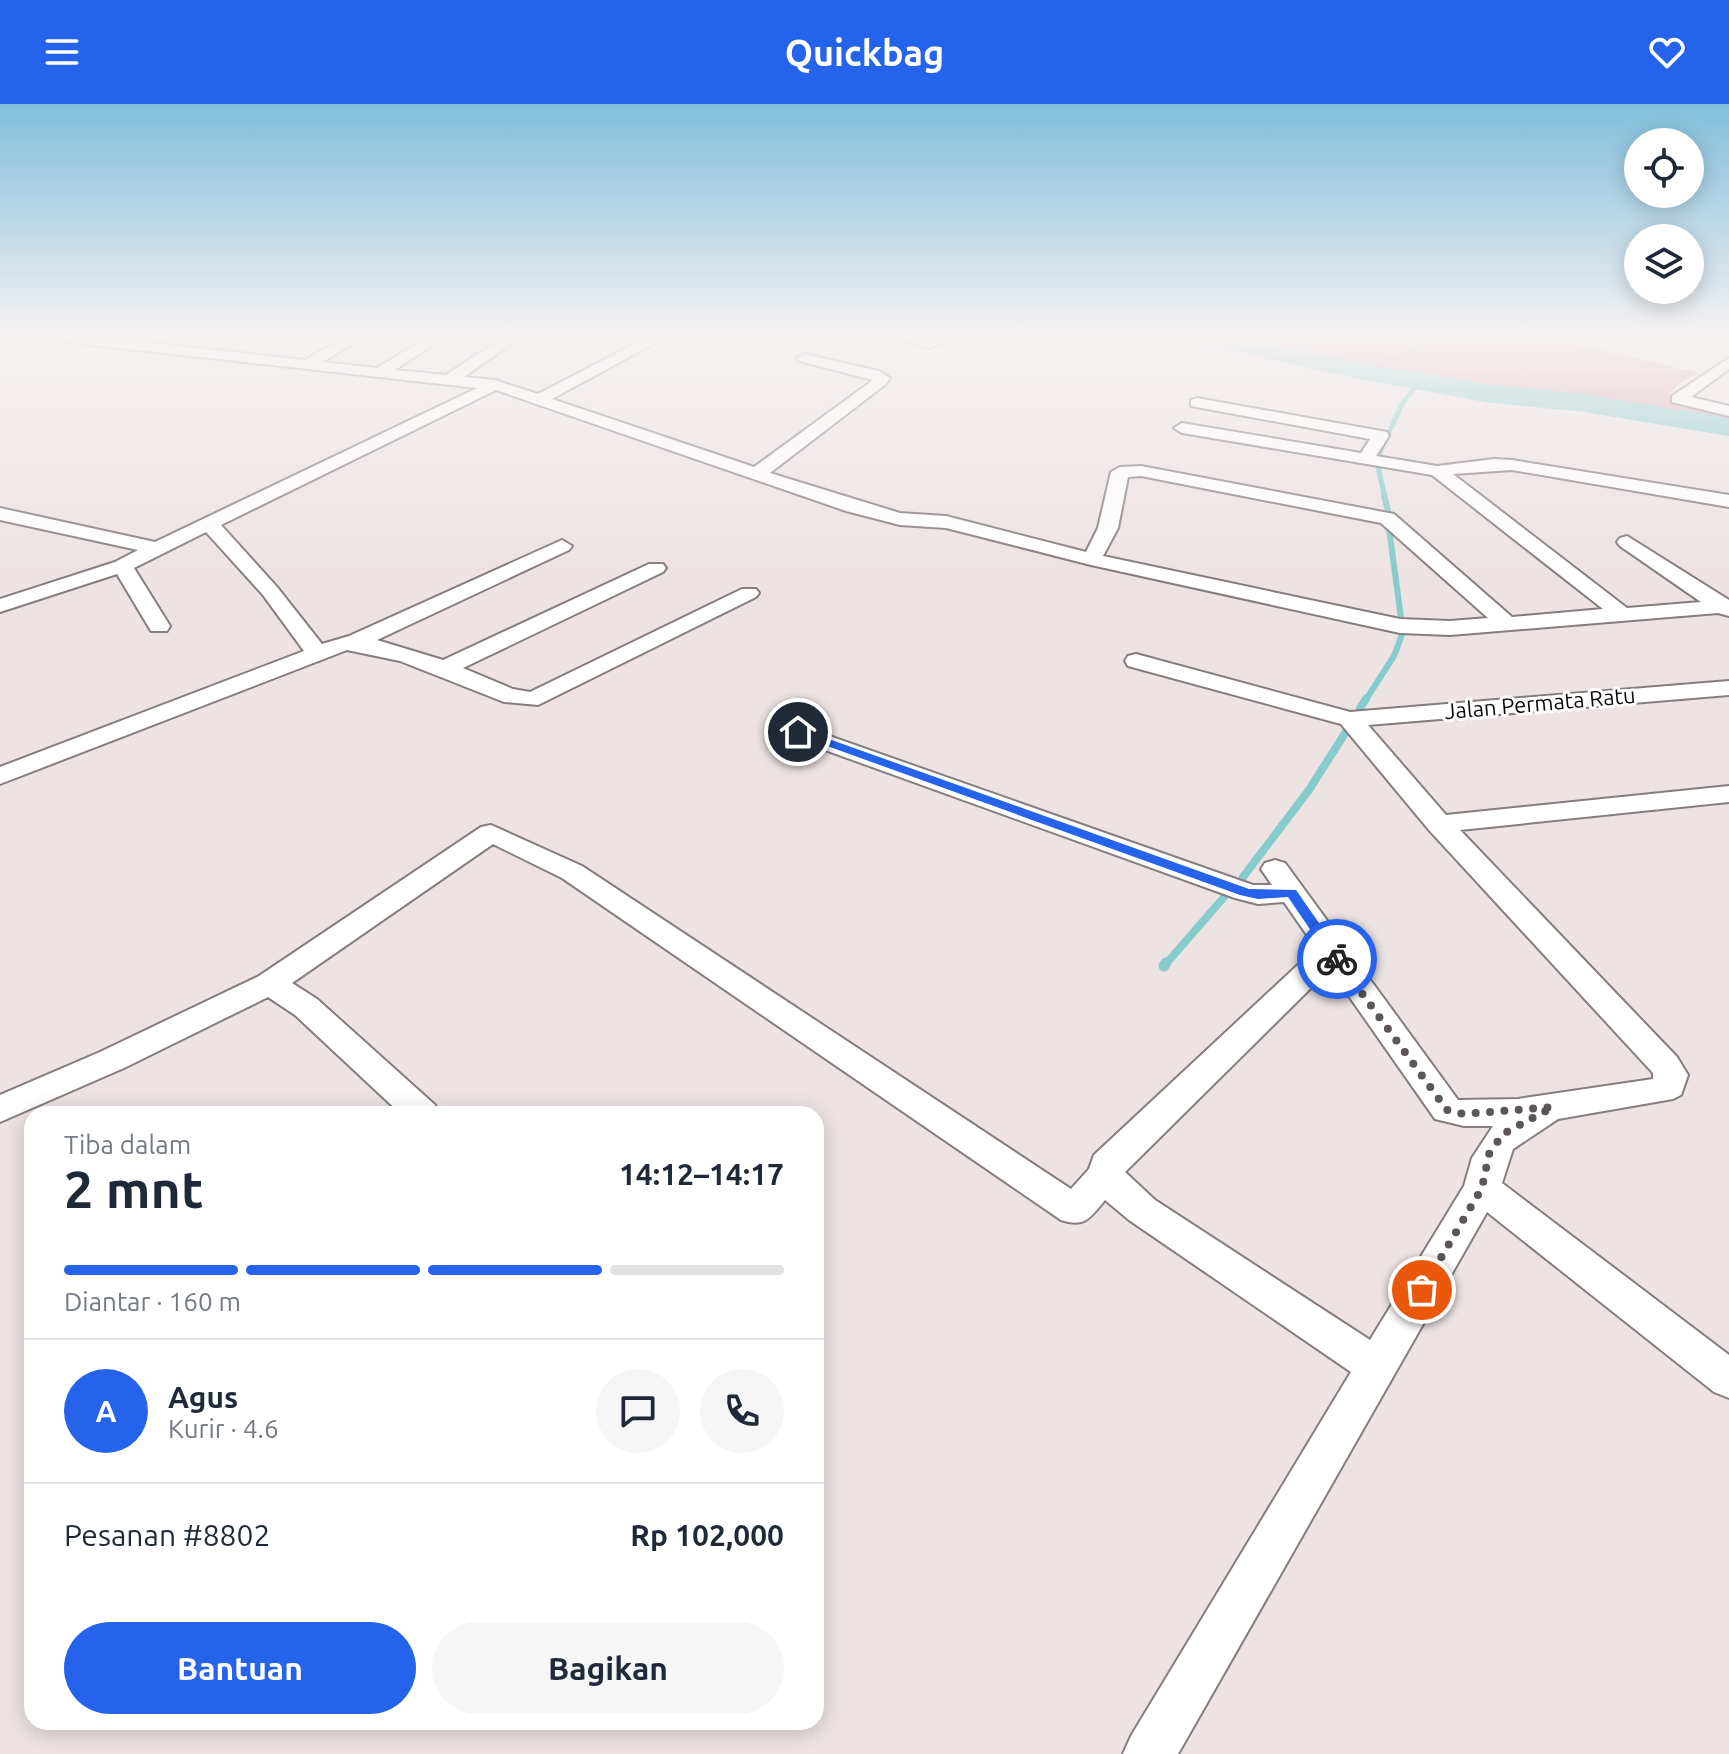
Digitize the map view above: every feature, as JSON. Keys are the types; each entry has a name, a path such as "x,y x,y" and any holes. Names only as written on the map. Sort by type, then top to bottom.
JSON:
{"street":[{"path":"0,606 122,566 434,415"},
{"path":"584,415 853,507 900,519 946,522 1091,559 1400,626 1450,628 1727,608"},
{"path":"758,473 836,415"},
{"path":"1264,415 1381,436 1383,438 1366,458"},
{"path":"1182,428 1437,471 1494,464 1512,465 1729,501"},
{"path":"1091,559 1112,523 1114,492 1120,472 1141,471 1387,518 1506,623"},
{"path":"1437,471 1623,615"},
{"path":"0,514 159,549"},
{"path":"210,525 270,591 317,653"},
{"path":"1627,542 1727,608"},
{"path":"0,776 317,653 355,642 562,546"},
{"path":"122,566 159,626"},
{"path":"444,668 656,568"},
{"path":"355,642 444,668 517,698 538,698 749,593"},
{"path":"798,732 1245,892 1258,895 1283,881 1447,1110 1463,1114 1553,1107 1661,1090 1669,1086 1671,1075 1439,824 1350,719 1136,661"},
{"name":"Jalan Permata Ratu","path":"1350,719 1729,688"},
{"path":"1439,824 1729,794"},
{"path":"0,1109 112,1060 270,983 491,833 572,872 1074,1210 1106,1174"},
{"path":"1331,951 1107,1165 1106,1174 1108,1181 1142,1210 1377,1367"},
{"path":"270,983 306,1007 414,1106"},
{"path":"1149,1754 1482,1188 1489,1154 1503,1134 1553,1107"},
{"path":"1482,1188 1729,1379"}],"shaded area":[{"path":"1692,415 1729,415 1729,421"}],"waterway":[{"path":"1378,457 1397,415"},
{"path":"1656,415 1729,427"},
{"path":"1377,463 1385,497"},
{"path":"1384,495 1388,511"},
{"path":"1389,528 1401,618"},
{"path":"1365,701 1394,656 1403,632"},
{"path":"1360,708 1366,699"},
{"path":"1243,877 1309,790 1347,730"},
{"path":"1165,965 1225,896"}],"way so far":[{"path":"1337,959 1447,1110 1463,1114 1553,1107 1503,1134 1489,1154 1482,1188 1422,1290"}],"route":[{"path":"798,732 1245,892 1258,895 1291,893 1337,959"}]}
